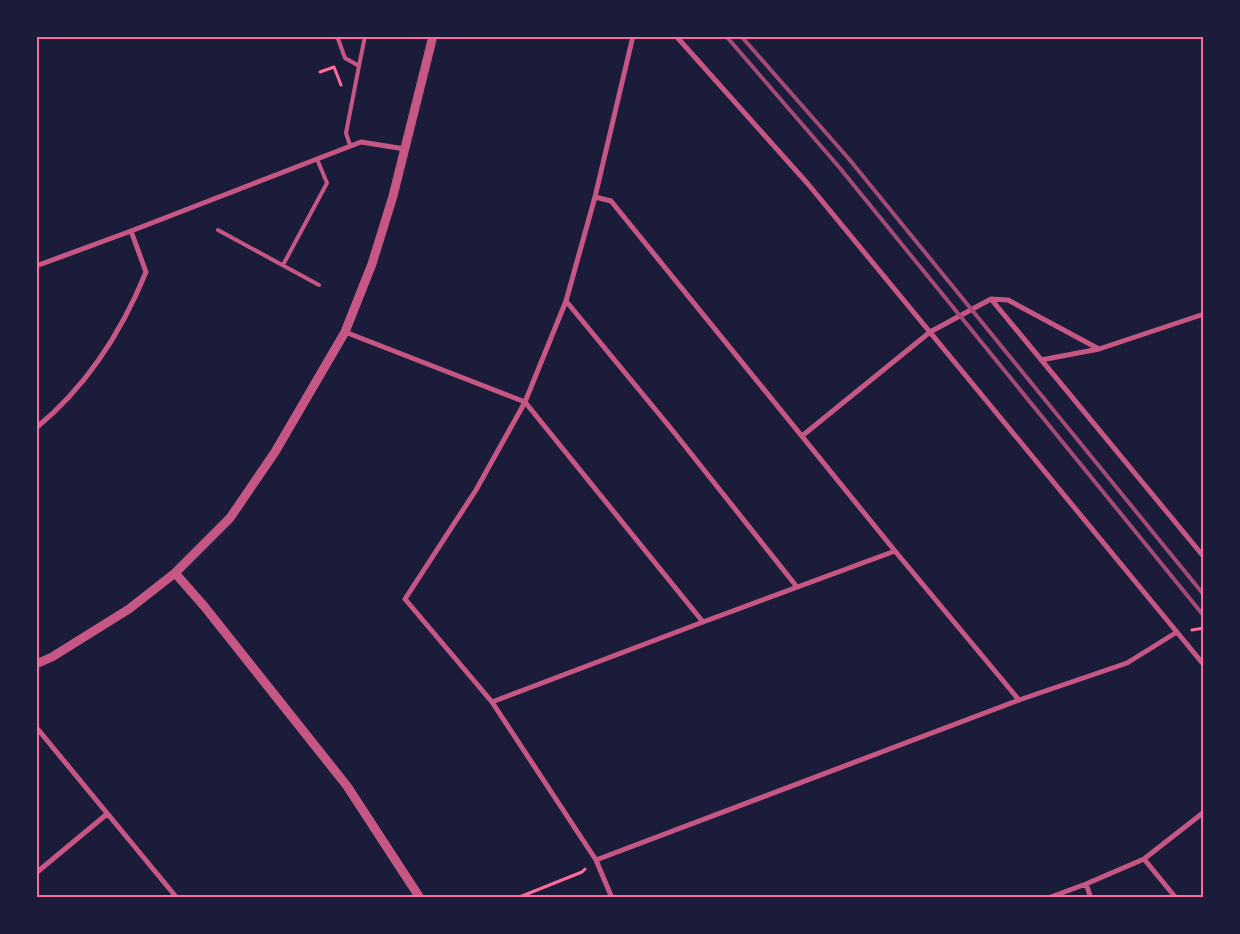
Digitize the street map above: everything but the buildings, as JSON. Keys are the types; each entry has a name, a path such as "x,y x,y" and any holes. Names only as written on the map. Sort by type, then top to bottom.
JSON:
{"street":[{"path":"36,664 52,657 129,609 175,572 230,518 276,452 345,332 375,255 393,196 434,36"},
{"path":"612,898 596,860 492,702 405,598 476,490 525,402 566,301 595,197 633,36"},
{"path":"676,36 808,184 1204,665"},
{"path":"36,266 361,142 405,149"},
{"path":"595,197 611,201 895,551 1019,700"},
{"path":"36,428 78,386 112,341 135,299 146,272 131,231"},
{"path":"802,436 930,332 992,299 1008,300 1099,349"},
{"path":"992,299 1204,557"},
{"path":"566,301 673,430 797,587"},
{"path":"1041,360 1099,349 1204,314"},
{"path":"345,332 525,402 703,622"},
{"path":"492,702 895,551"},
{"path":"175,572 347,786 420,898"},
{"path":"596,860 1019,700 1127,663 1177,632"},
{"path":"36,727 177,898"},
{"path":"1048,898 1144,859 1204,812"},
{"path":"36,873 107,814"},
{"path":"1144,859 1176,898"},
{"path":"1086,884 1091,898"}],"lane":[{"path":"337,36 345,58 359,66"},
{"path":"350,146 346,133 365,36"},
{"path":"283,265 327,183 317,158"},
{"path":"218,230 319,285"}],"path":[{"path":"331,59 341,86"},
{"path":"320,72 334,67"},
{"path":"517,898 582,872 596,860"}],"railway":[{"path":"726,36 839,167 1204,616"},
{"path":"741,36 849,159 1204,595"}]}
